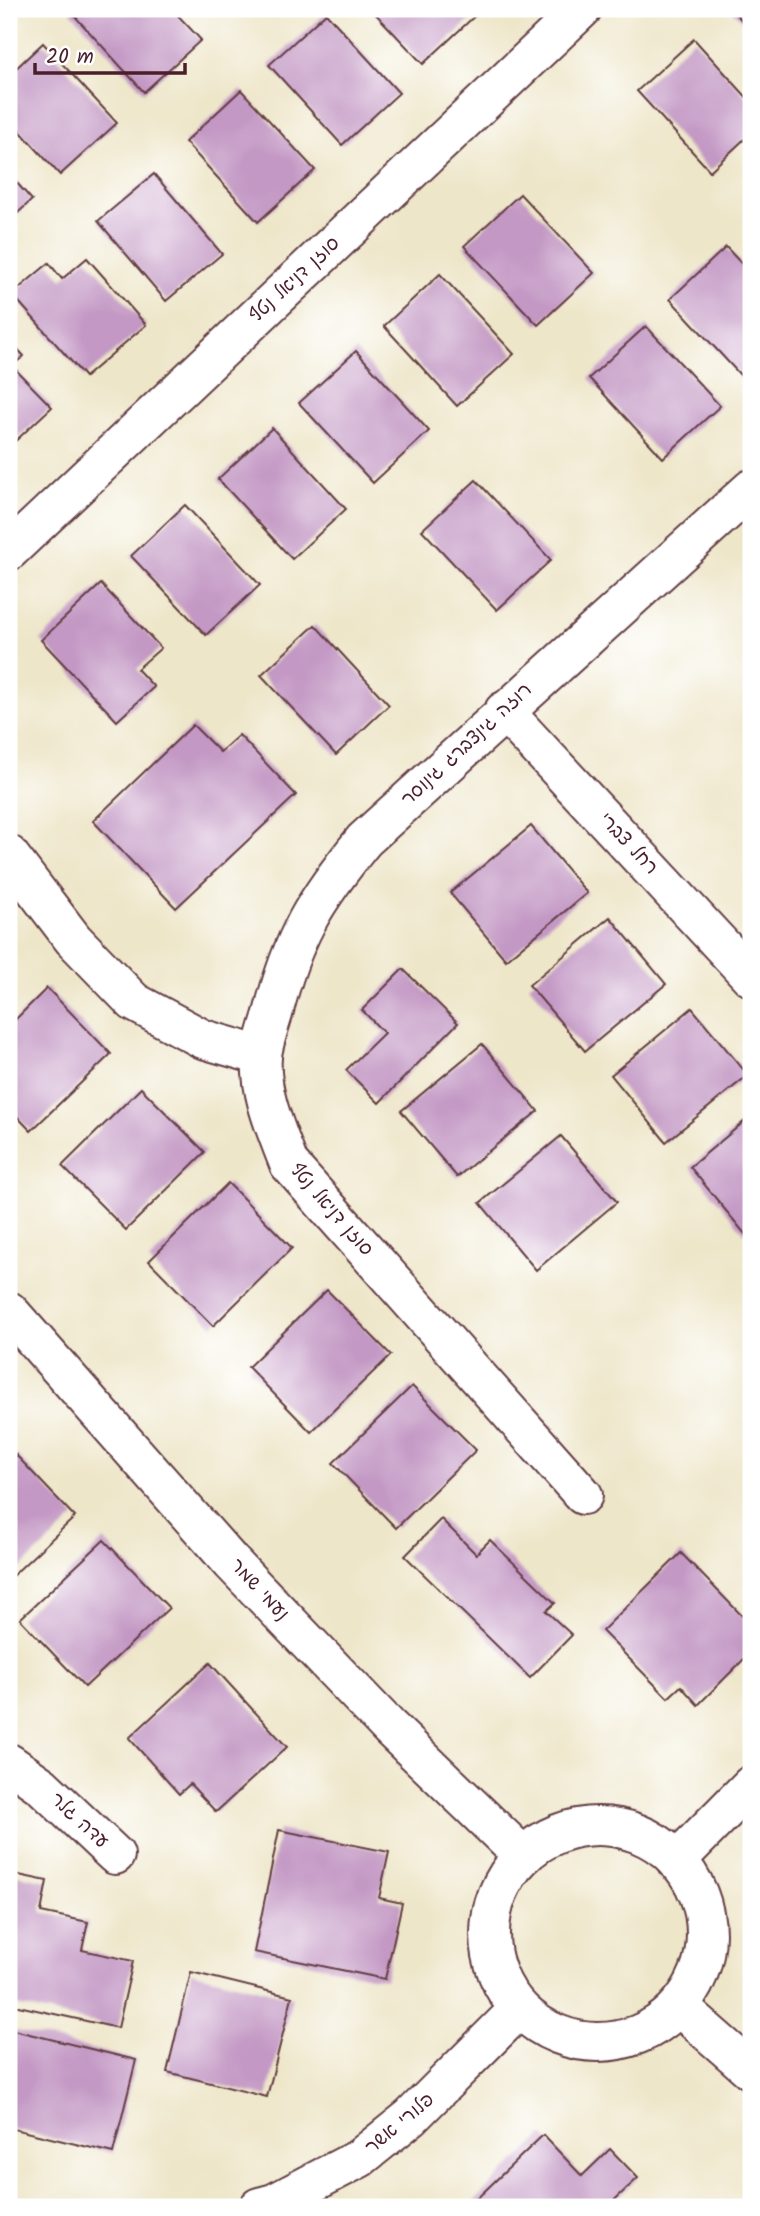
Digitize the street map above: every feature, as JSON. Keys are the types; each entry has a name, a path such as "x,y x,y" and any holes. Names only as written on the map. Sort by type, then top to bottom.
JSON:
{"street":[{"name":"סוזן דניאל נטף","path":"9,551 582,9"},
{"name":"רוזה גינצברג גינוסר","path":"262,1056 281,981 298,933 328,884 364,840 751,489"},
{"name":"רחל צברי","path":"504,711 751,977"},
{"path":"9,855 73,939 134,1002 203,1039 262,1056"},
{"name":"סוזן דניאל נטף","path":"262,1056 268,1111 289,1164 583,1495"},
{"name":"נעמי שמר","path":"9,1311 231,1562 390,1727 523,1856"},
{"name":"עדה גלר","path":"9,1763 42,1786 115,1855"},
{"path":"676,1861 751,1785"},
{"path":"589,1827 613,1828 637,1834 658,1845 676,1861 698,1894 707,1933 703,1960 694,1985 678,2007 656,2026 628,2038 599,2042 570,2039 543,2027 519,2009 502,1986 489,1932 494,1904 501,1887 523,1856 543,1841 589,1827"},
{"path":"678,2007 751,2070"},
{"name":"פלורי אשר","path":"269,2206 360,2158 401,2126 519,2009"}],"building":[{"path":"75,9 172,9 201,40 144,92 71,12"},
{"path":"371,9 476,9 479,12 423,64"},
{"path":"731,9 751,9 751,30"},
{"path":"326,13 399,93 342,145 269,65"},
{"path":"694,39 751,102 751,133 710,171 637,91"},
{"path":"43,43 117,123 60,175 9,119 9,75"},
{"path":"241,90 315,170 258,222 185,142"},
{"path":"9,174 32,200 9,221"},
{"path":"154,174 222,254 166,301 98,221"},
{"path":"520,194 594,273 538,325 464,246"},
{"path":"726,247 751,274 751,371 743,378 670,299"},
{"path":"87,258 146,325 85,377 12,294 49,263 62,279"},
{"path":"440,274 514,354 457,406 384,326"},
{"path":"646,326 720,406 663,458 589,378"},
{"path":"9,340 24,356 12,366 52,407 9,447"},
{"path":"356,351 429,431 373,483 299,403"},
{"path":"272,428 346,509 292,559 218,479"},
{"path":"476,480 551,560 497,610 422,530"},
{"path":"185,505 260,585 206,635 131,556"},
{"path":"101,584 161,648 137,669 154,687 117,721 41,640"},
{"path":"315,625 389,705 336,755 261,675"},
{"path":"193,725 220,752 239,735 296,795 176,908 93,821"},
{"path":"531,826 587,893 506,960 450,893"},
{"path":"610,917 666,984 585,1051 529,985"},
{"path":"403,969 458,1023 379,1103 346,1070 384,1033 362,1010"},
{"path":"47,988 111,1054 31,1131 9,1108 9,1026"},
{"path":"692,1008 748,1075 666,1142 611,1075"},
{"path":"482,1044 538,1111 457,1177 401,1111"},
{"path":"141,1088 205,1152 126,1230 62,1166"},
{"path":"751,1116 751,1229 745,1234 690,1167"},
{"path":"561,1136 617,1202 536,1270 480,1203"},
{"path":"228,1183 292,1248 213,1326 149,1261"},
{"path":"327,1290 391,1355 311,1432 248,1367"},
{"path":"412,1386 476,1450 396,1528 333,1463"},
{"path":"16,1455 75,1517 9,1579 9,1462"},
{"path":"441,1519 476,1554 490,1540 555,1603 546,1611 572,1635 530,1678 405,1556"},
{"path":"104,1540 169,1608 85,1687 20,1619"},
{"path":"681,1553 751,1625 751,1652 698,1705 681,1686 668,1698 602,1631"},
{"path":"210,1663 287,1747 216,1812 190,1784 179,1794 129,1738"},
{"path":"279,1830 389,1852 379,1898 402,1903 385,1979 254,1952"},
{"path":"14,1874 47,1881 41,1912 88,1922 82,1950 133,1961 118,2028 9,2004 9,1899"},
{"path":"191,1972 292,1997 267,2097 167,2072"},
{"path":"9,2029 136,2060 113,2153 9,2128"},
{"path":"543,2135 582,2176 610,2149 638,2178 607,2207 468,2207"}]}
